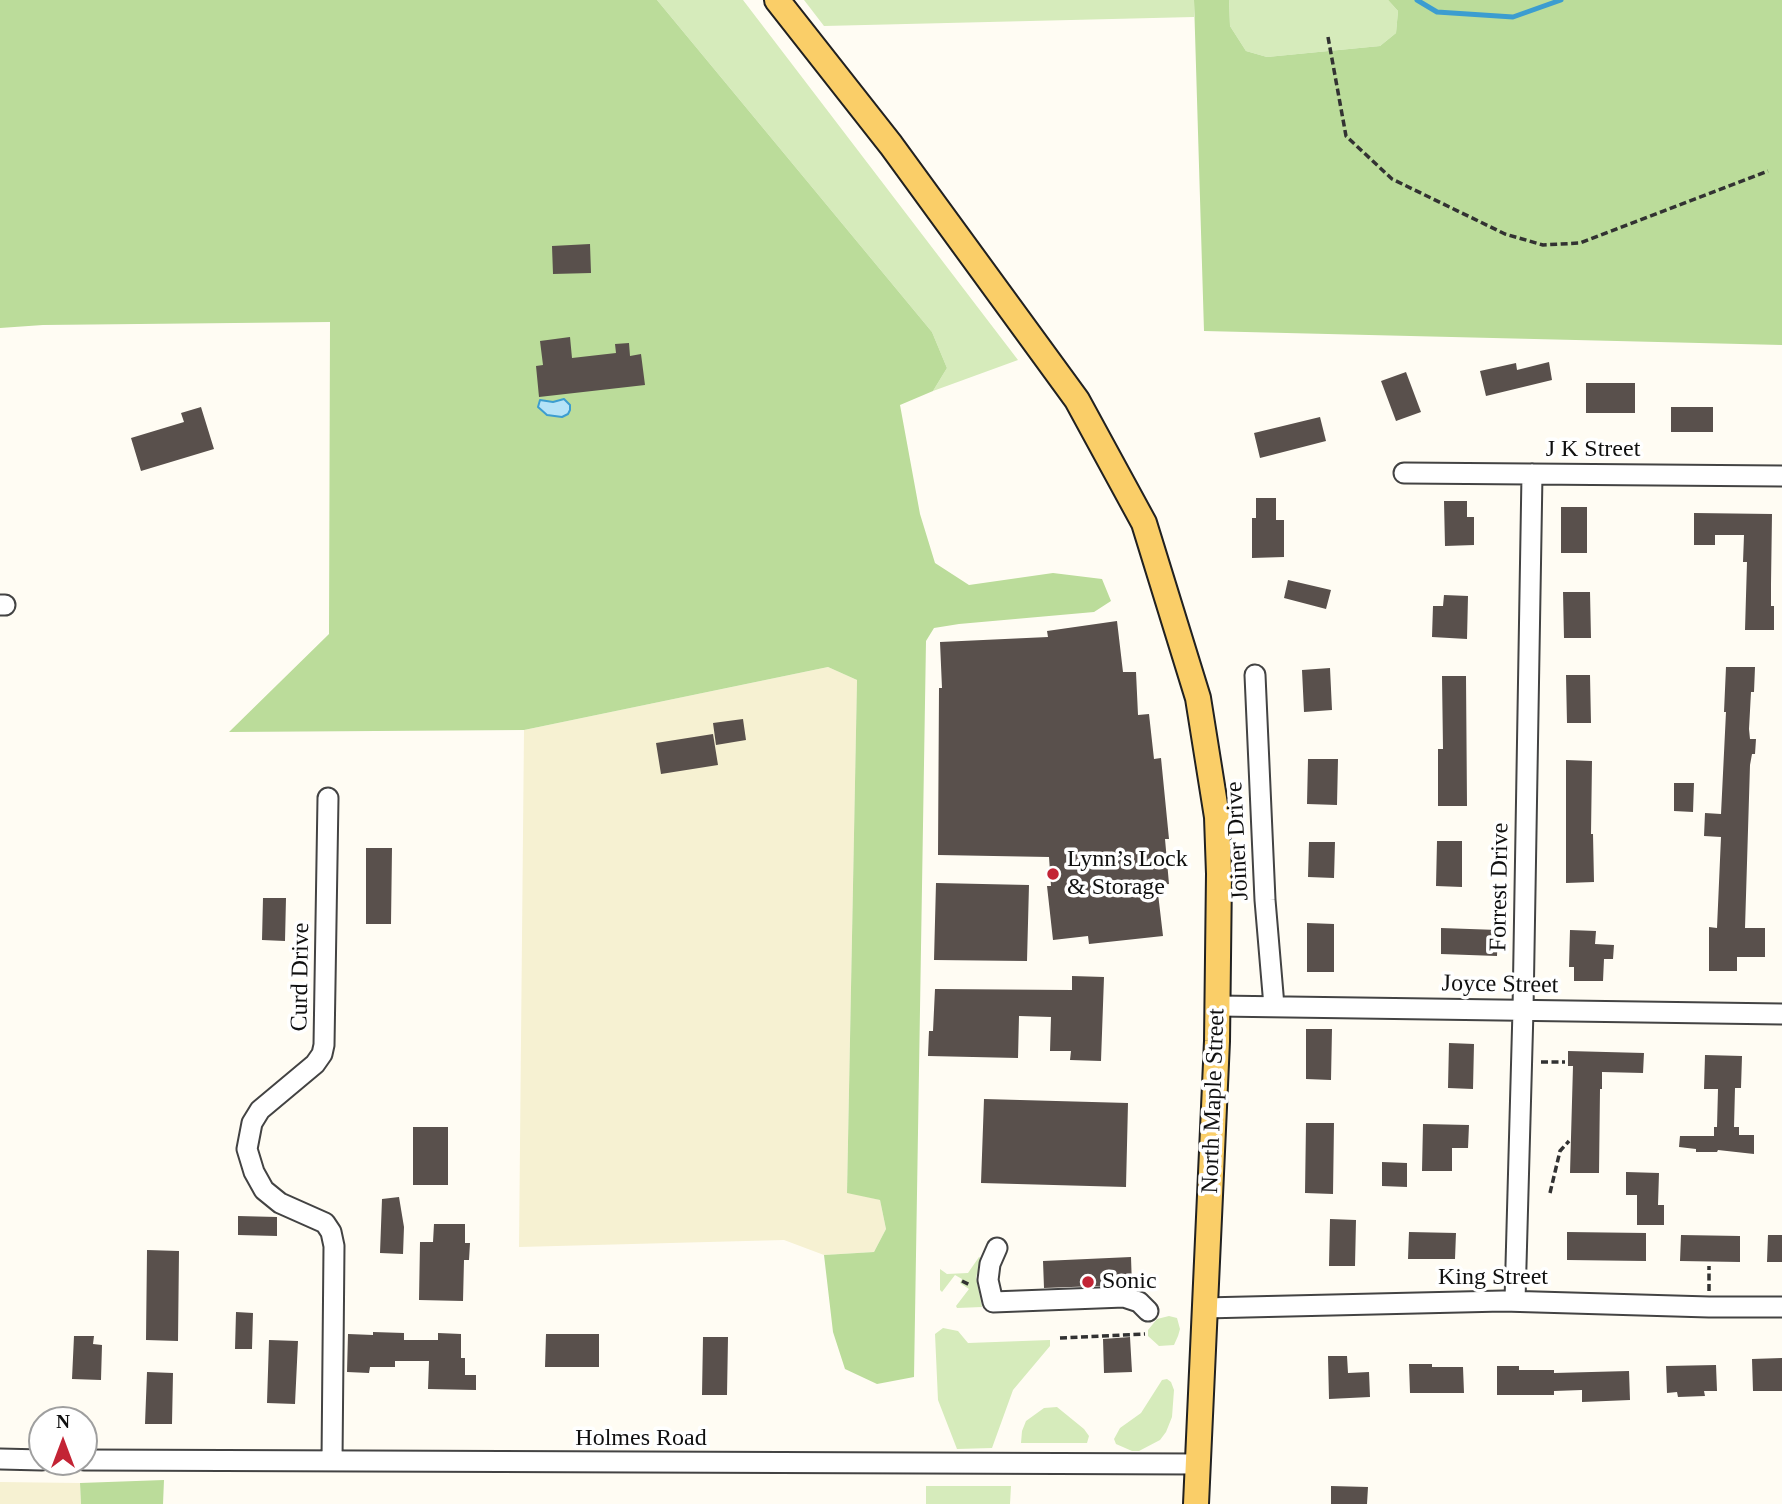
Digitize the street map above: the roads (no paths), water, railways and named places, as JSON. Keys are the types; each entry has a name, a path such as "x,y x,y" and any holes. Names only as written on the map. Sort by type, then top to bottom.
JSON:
{"main road":[{"name":"North Maple Street","path":"777,0 891,145 1077,400 1144,523 1198,698 1217,817 1218,1006 1196,1504"}],"street":[{"name":"J K Street","path":"1404,473 1782,476"},
{"name":"Forrest Drive","path":"1515,1301 1532,474"},
{"name":"Joiner Drive","path":"1255,675 1265,900 1274,1006"},
{"name":"Curd Drive","path":"328,798 322,1054 315,1064 260,1111 251,1123 247,1149 254,1172 264,1190 280,1203 325,1223 331,1232 334,1246 332,1461"},
{"name":"Joyce Street","path":"1218,1006 1782,1014"},
{"path":"997,1248 989,1272 993,1302 1124,1297 1139,1302 1148,1311"},
{"name":"King Street","path":"1204,1308 1515,1301 1782,1307"},
{"path":"0,1459 28,1460"},
{"name":"Holmes Road","path":"98,1460 1197,1464"}],"water":[{"path":"564,399 570,405 570,410 562,417 547,415 538,407 540,400 553,402"}],"waterway":[{"path":"1417,0 1437,12 1513,17 1561,0"}],"place":[{"name":"Lynn’s Lock & Storage","path":"1053,874"},
{"name":"Sonic","path":"1088,1282"}]}
